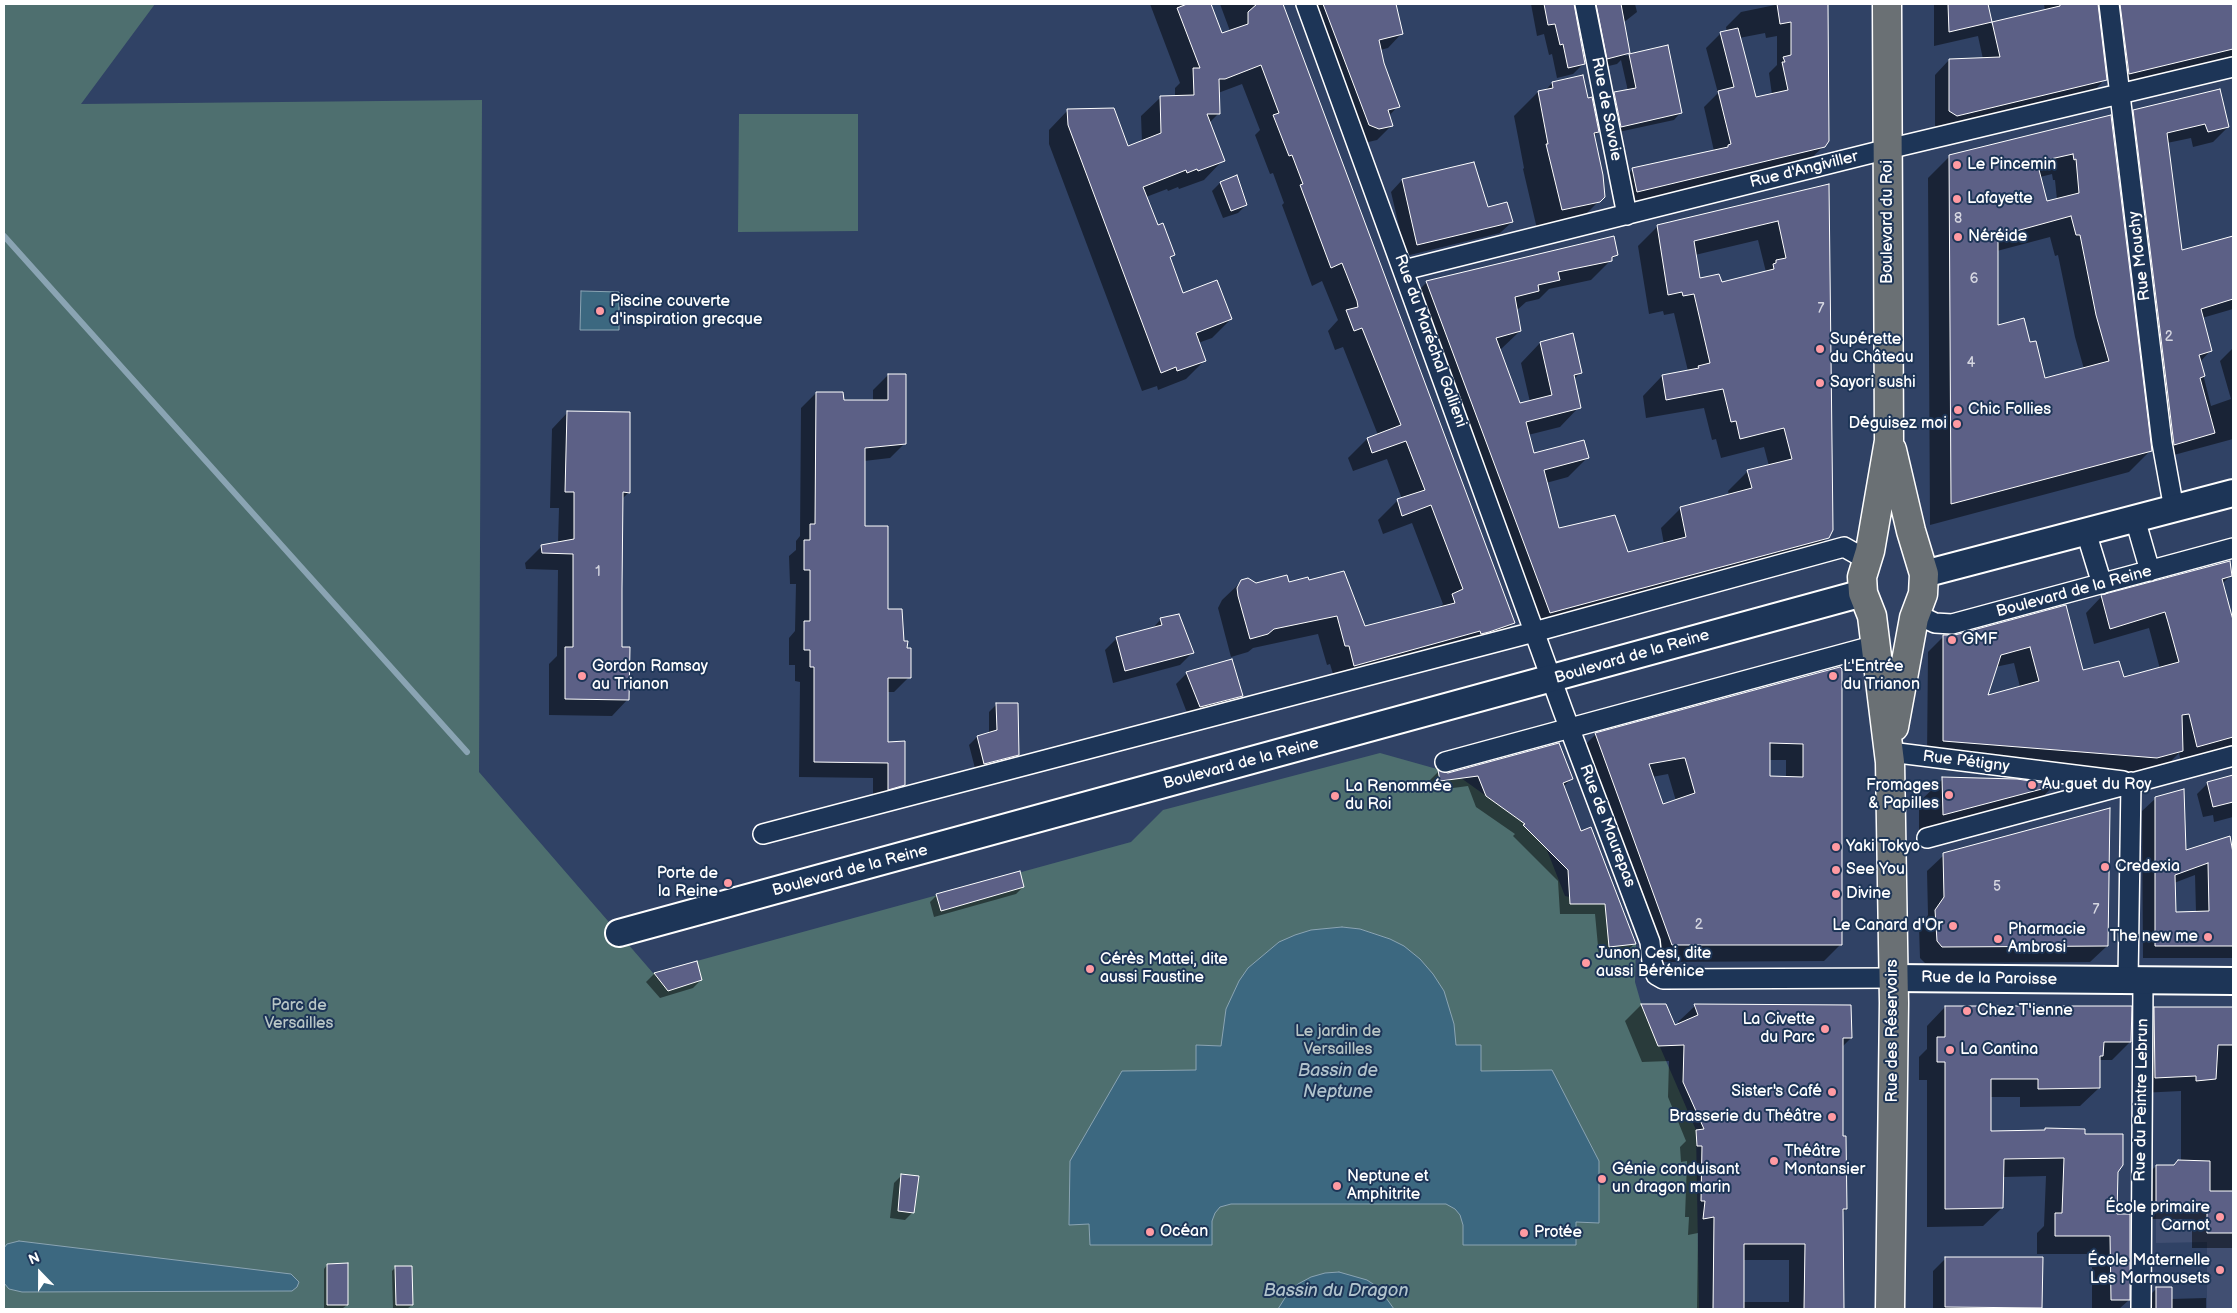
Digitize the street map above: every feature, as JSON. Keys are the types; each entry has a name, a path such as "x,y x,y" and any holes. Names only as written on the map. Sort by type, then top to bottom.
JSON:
{"main road":[{"name":"Boulevard du Roi","path":"1868,555 1889,441 1887,4"},
{"name":"Boulevard du Roi","path":"1889,441 1921,563 1923,594 1915,616"},
{"path":"1867,604 1862,576 1868,555 1895,547 1921,563"},
{"name":"Boulevard de la Reine","path":"1867,604 1889,620 1915,616"},
{"name":"Rue des Réservoirs","path":"1867,604 1876,645 1890,752 1894,978 1890,1309"},
{"name":"Rue des Réservoirs","path":"1890,752 1915,616"}],"street":[{"name":"Rue du Maréchal Gallieni","path":"1306,4 1551,680"},
{"name":"Rue de Savoie","path":"1584,4 1627,215"},
{"name":"Rue Mouchy","path":"2109,4 2165,461 2174,509"},
{"name":"Rue d'Angiviller","path":"1404,270 1841,160 2233,67"},
{"path":"1921,563 2086,532 2233,493"},
{"path":"2135,519 2150,571"},
{"path":"2086,532 2102,584"},
{"path":"763,834 1534,632 1844,547 1868,555"},
{"name":"Boulevard de la Reine","path":"1915,616 1935,623 1952,624 2233,548"},
{"name":"Boulevard de la Reine","path":"619,933 1551,680 1867,604"},
{"path":"1445,762 1876,645"},
{"name":"Rue de Maurepas","path":"1551,680 1650,942 1652,962 1656,975"},
{"name":"Rue Pétigny","path":"1890,752 2131,782"},
{"path":"1927,838 2233,756"},
{"name":"Rue du Peintre Lebrun","path":"2131,782 2141,1309"},
{"name":"Rue de la Paroisse","path":"1656,975 1662,979 1894,978 2233,981"}],"shaded area":[{"name":"École Maternelle Les Marmousets","path":"2233,1202 2233,1309 2207,1309 2207,1242 2156,1243 2156,1204"}],"green space":[{"name":"Parc de Versailles","path":"4,4 155,4 81,104 482,100 479,772 653,973 1131,842 1163,810 1380,753 1437,769 1461,778 1531,828 1543,840 1565,896 1605,904 1636,944 1635,982 1641,1003 1696,1130 1699,1309 4,1309"},
{"path":"739,114 858,114 858,231 738,232"}],"water":[{"name":"Piscine couverte d'inspiration grecque","path":"581,291 619,292 619,330 580,330"},
{"name":"Bassin de Neptune","path":"1342,927 1360,929 1390,939 1404,946 1420,959 1444,991 1454,1024 1456,1045 1481,1045 1481,1071 1552,1070 1599,1161 1599,1223 1576,1222 1576,1245 1463,1245 1463,1225 1460,1215 1455,1209 1446,1204 1231,1204 1220,1207 1215,1213 1212,1221 1212,1245 1090,1245 1089,1224 1069,1225 1070,1161 1122,1071 1196,1070 1196,1045 1221,1046 1226,1009 1239,981 1248,968 1279,942 1295,935 1311,930"},
{"path":"19,1241 291,1274 299,1282 292,1291 22,1292 9,1289 4,1283 4,1248 7,1244"},
{"name":"Bassin du Dragon","path":"1339,1272 1367,1280 1379,1288 1394,1309 1278,1309 1288,1293 1298,1284 1311,1277"}],"building":[{"path":"1187,4 1211,4 1222,33 1248,24 1248,12 1257,4 1283,4 1515,623 1489,632 1481,634 1480,631 1354,666 1349,646 1345,646 1337,616 1274,629 1268,634 1250,639 1237,588 1241,580 1248,578 1256,583 1287,575 1289,582 1308,577 1309,580 1344,571 1365,626 1455,603 1452,594 1463,589 1431,505 1402,516 1397,499 1425,490 1406,441 1372,453 1367,438 1401,425 1362,328 1354,331 1346,310 1358,307 1357,301 1342,263 1331,268 1300,185 1303,184 1292,155 1289,156 1273,115 1279,113 1261,65 1225,79 1219,79 1220,114 1207,114 1225,161 1198,171 1197,169 1187,173 1186,170 1143,187 1158,225 1163,223 1175,255 1170,257 1183,293 1217,280 1232,319 1196,333 1206,361 1177,371 1176,367 1161,373 1068,125 1067,109 1114,108 1128,146 1161,133 1160,96 1194,95 1193,68 1200,68 1177,8"},
{"path":"1323,4 1396,4 1403,34 1379,40 1384,63 1400,107 1388,110 1393,126 1379,129 1369,125"},
{"path":"1544,4 1574,4 1585,64 1568,68 1563,44 1560,45 1555,24 1548,25"},
{"path":"1596,4 1621,4 1630,53 1607,59"},
{"path":"1777,4 1828,4 1829,141 1825,147 1637,192 1632,168 1728,147 1731,144 1718,91 1734,87 1720,32 1738,28 1756,97 1788,90 1782,62 1785,62 1783,57 1791,55 1791,22 1780,24"},
{"path":"1948,4 1988,4 1992,22 1949,32"},
{"path":"2060,4 2098,4 2107,80 1957,116 1949,111 1949,59 2000,57 1992,22 2060,6"},
{"path":"2120,4 2233,4 2233,49 2129,74"},
{"path":"1668,45 1682,113 1621,127 1614,92 1636,88 1629,54"},
{"path":"1583,75 1588,98 1592,97 1599,132 1594,133 1603,175 1605,197 1600,202 1562,210 1546,144 1548,144 1538,91 1553,88 1552,82"},
{"path":"2220,89 2229,127 2208,132 2205,124 2167,133 2182,250 2233,236 2233,299 2201,309 2212,351 2199,355 2205,376 2200,378 2215,433 2174,445 2133,110"},
{"path":"2111,115 2152,451 1951,504 1949,155","holes":["2073,154 2074,160 2076,159 2079,193 2047,201 2037,162","2071,216 2076,235 2080,235 2096,315 2109,361 2045,378 2036,341 2030,342 2024,318 1998,325 1998,236"]},
{"path":"1474,162 1488,207 1507,202 1513,222 1417,245 1402,179"},
{"path":"1237,175 1247,205 1231,211 1220,182"},
{"path":"1829,184 1833,530 1829,538 1550,613 1426,281 1614,236 1618,255 1612,257 1612,261 1558,272 1560,280 1538,285 1539,291 1515,297 1521,331 1496,338 1520,403 1552,395 1540,342 1573,333 1582,373 1574,375 1581,408 1526,422 1534,453 1584,440 1589,458 1544,470 1559,528 1615,515 1628,552 1686,537 1680,507 1752,488 1747,470 1792,459 1784,428 1740,439 1736,421 1731,422 1723,389 1666,400 1662,375 1699,368 1698,366 1710,363 1694,294 1683,296 1682,292 1668,295 1657,225","holes":["1778,221 1786,258 1776,260 1776,263 1773,264 1774,269 1722,282 1719,274 1700,278 1694,241"]},
{"path":"888,374 906,374 906,444 865,448 865,526 888,526 888,609 902,609 904,641 908,641 907,648 911,648 911,678 888,678 888,742 905,741 905,785 888,790 888,763 814,762 814,667 810,667 810,650 804,650 804,621 810,621 810,570 804,570 804,540 810,540 810,524 815,524 816,392 843,392 844,400 888,400"},
{"path":"567,411 630,412 630,493 623,492 622,589 622,647 630,647 629,700 565,699 565,647 573,647 573,554 542,553 541,545 574,539 574,492 565,492"},
{"path":"2230,561 2232,576 2222,579 2233,620 2233,737 2197,747 2189,714 2182,715 2183,751 2157,758 1943,741 1943,635 1955,635 2066,605 2083,670 2119,661 2124,677 2179,662 2165,612 2110,629 2101,595","holes":["2030,647 2039,681 1988,695 2001,655"]},
{"path":"1179,614 1194,653 1125,671 1116,637 1162,625 1160,618"},
{"path":"1232,659 1243,696 1200,707 1186,672"},
{"path":"1840,667 1842,669 1842,945 1672,945 1595,733","holes":["1770,743 1803,744 1803,777 1770,776","1685,758 1695,793 1663,804 1649,764"]},
{"path":"996,703 1018,703 1019,755 984,764 977,736 997,730"},
{"path":"1559,743 1573,779 1563,783 1581,831 1591,827 1636,944 1609,947 1605,904 1570,904 1568,870 1523,825 1525,824 1486,796 1478,776 1440,781 1438,770 1448,773"},
{"path":"2233,775 2233,802 2213,807 2207,782"},
{"path":"1942,777 2017,779 2057,785 1943,815"},
{"path":"2184,789 2186,850 2230,836 2233,853 2233,946 2155,946 2155,797","holes":["2208,863 2209,911 2176,912 2175,875"]},
{"path":"2110,808 2108,946 1942,947 1937,941 1935,910 1944,897 1943,853"},
{"path":"1020,871 1024,887 941,911 936,894"},
{"path":"697,961 702,980 668,991 654,973"},
{"path":"1641,1004 1666,1004 1675,1025 1698,1015 1694,1004 1851,1005 1852,1038 1843,1038 1843,1136 1846,1136 1847,1209 1843,1209 1844,1309 1804,1309 1805,1244 1744,1244 1744,1309 1713,1309 1714,1217 1703,1219 1705,1201 1701,1201 1702,1146 1697,1146 1696,1130 1704,1129 1683,1082 1684,1045 1658,1046"},
{"path":"1945,1006 2132,1006 2131,1042 2104,1042 2103,1056 2100,1056 2100,1088 2038,1089 2038,1079 1991,1079 1991,1131 2045,1130 2045,1128 2085,1129 2085,1134 2123,1134 2123,1165 2118,1172 2117,1214 2130,1214 2130,1300 2111,1300 2110,1236 2055,1236 2055,1213 2062,1213 2064,1158 2004,1159 2003,1208 1945,1209 1945,1062 1937,1062 1937,1037 1945,1037"},
{"path":"2154,1007 2233,1007 2233,1045 2218,1045 2216,1079 2196,1081 2196,1076 2155,1078"},
{"path":"2178,1160 2210,1161 2210,1191 2233,1191 2233,1233 2207,1233 2207,1203 2156,1204 2156,1165 2174,1165"},
{"path":"901,1174 919,1176 914,1213 898,1211"},
{"path":"1945,1257 2043,1257 2042,1308 1945,1307"},
{"path":"348,1263 348,1305 327,1305 327,1264"},
{"path":"395,1266 412,1266 413,1305 396,1305"},
{"path":"2156,1287 2172,1287 2172,1309 2156,1309"}],"waterway":[{"path":"4,236 467,752"}],"place":[{"name":"Le Pincemin","path":"1957,165"},
{"name":"Lafayette","path":"1957,199"},
{"name":"Néréide","path":"1958,237"},
{"name":"Piscine couverte d'inspiration grecque","path":"600,311"},
{"name":"Supérette du Château","path":"1820,349"},
{"name":"Sayori sushi","path":"1820,383"},
{"name":"Chic Follies","path":"1958,410"},
{"name":"Déguisez moi","path":"1957,424"},
{"name":"GMF","path":"1952,640"},
{"name":"Gordon Ramsay au Trianon","path":"582,676"},
{"name":"L'Entrée du Trianon","path":"1833,676"},
{"name":"Au guet du Roy","path":"2032,785"},
{"name":"Fromages & Papilles","path":"1949,795"},
{"name":"La Renommée du Roi","path":"1335,796"},
{"name":"Yaki Tokyo","path":"1836,847"},
{"name":"Credexia","path":"2105,867"},
{"name":"See You","path":"1836,870"},
{"name":"Porte de la Reine","path":"728,883"},
{"name":"Divine","path":"1836,894"},
{"name":"Le Canard d'Or","path":"1953,926"},
{"name":"The new me","path":"2208,937"},
{"name":"Pharmacie Ambrosi","path":"1998,939"},
{"name":"Junon Cesi, dite aussi Bérénice","path":"1586,963"},
{"name":"Cérès Mattei, dite aussi Faustine","path":"1090,969"},
{"name":"Chez T'ienne","path":"1967,1011"},
{"name":"La Civette du Parc","path":"1825,1029"},
{"name":"La Cantina","path":"1950,1050"},
{"name":"Sister's Café","path":"1832,1092"},
{"name":"Brasserie du Théâtre","path":"1832,1117"},
{"name":"Théâtre Montansier","path":"1774,1161"},
{"name":"Génie conduisant un dragon marin","path":"1602,1179"},
{"name":"Neptune et Amphitrite","path":"1337,1186"},
{"name":"École primaire Carnot","path":"2220,1217"},
{"name":"Océan","path":"1150,1232"},
{"name":"Protée","path":"1524,1233"},
{"name":"École Maternelle Les Marmousets","path":"2220,1270"}],"park label":[{"name":"Le jardin de Versailles","path":"1338,1041"}]}
